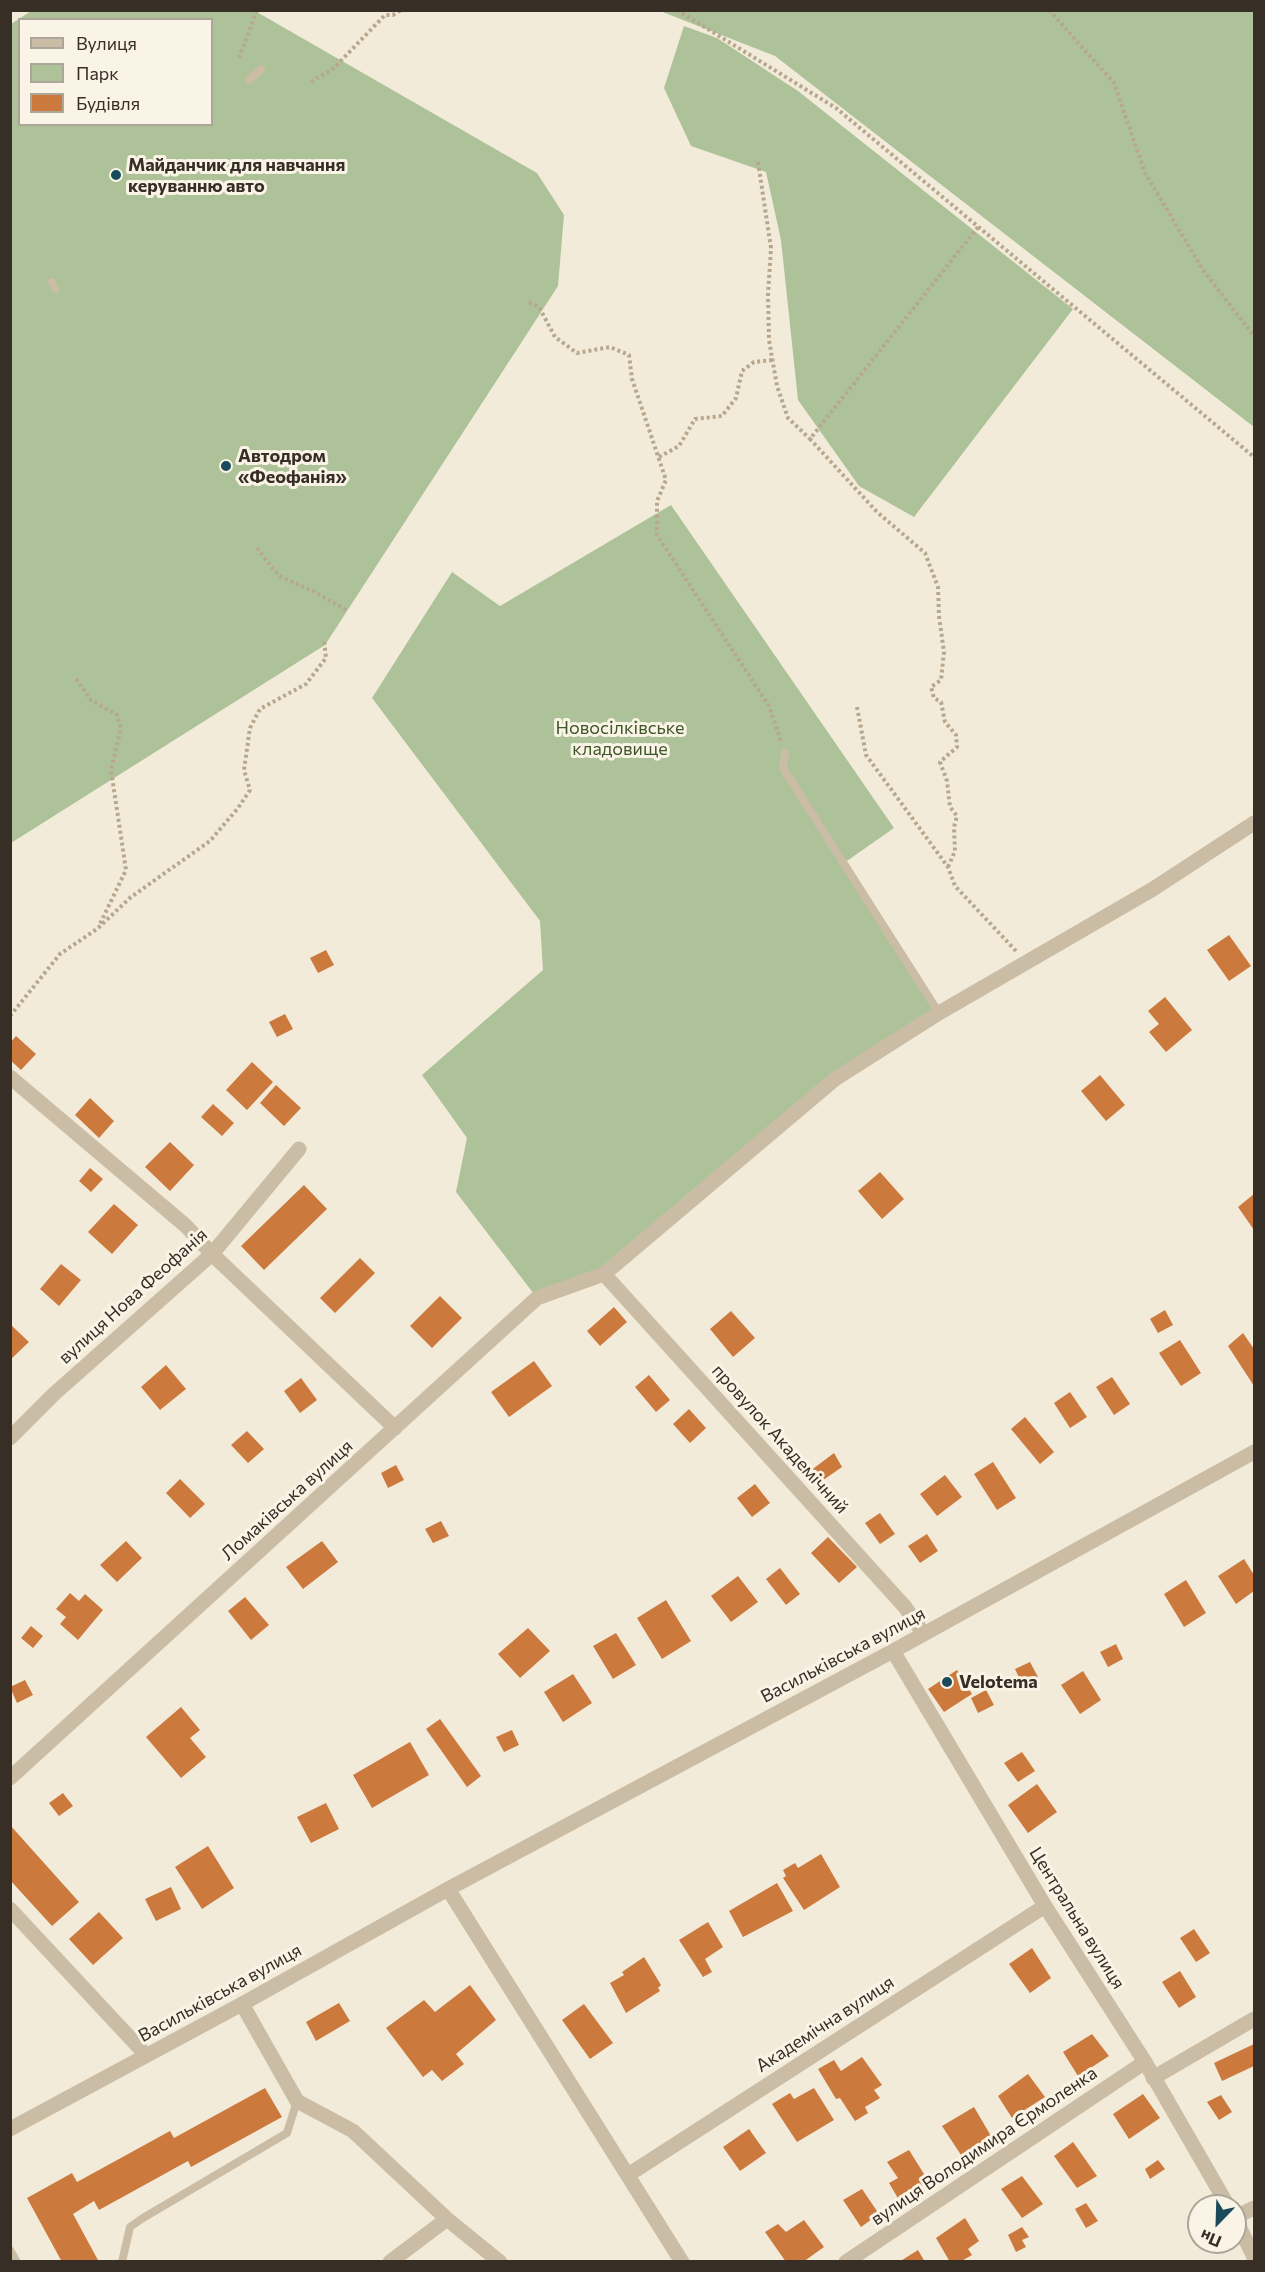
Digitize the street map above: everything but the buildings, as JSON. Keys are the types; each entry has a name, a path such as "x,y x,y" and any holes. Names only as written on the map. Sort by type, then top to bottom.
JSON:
{"street":[{"path":"604,1274 835,1079 939,1013 1153,889 1254,823"},
{"path":"10,1077 186,1226 212,1254 395,1428"},
{"name":"вулиця Нова Феофанія","path":"10,1438 54,1394 212,1254 299,1149"},
{"name":"Ломаківська вулиця","path":"10,1778 537,1298 604,1274"},
{"name":"провулок Академічний","path":"604,1274 905,1607 923,1633"},
{"name":"Васильківська вулиця","path":"10,2129 242,2004 448,1889 893,1651 1254,1452"},
{"name":"Центральна вулиця","path":"893,1651 1045,1906 1145,2062 1221,2194"},
{"path":"448,1889 682,2262"},
{"name":"Академічна вулиця","path":"627,2175 1045,1906"},
{"path":"10,1909 146,2055"},
{"path":"242,2004 297,2101 353,2131 447,2219 500,2262"},
{"path":"1154,2078 1254,2019"},
{"name":"вулиця Володимира Єрмоленка","path":"846,2262 1145,2062"},
{"path":"390,2262 447,2219"},
{"path":"1247,2242 1254,2257"}],"lane":[{"path":"249,80 261,69"},
{"path":"786,753 783,768 939,1013"},
{"path":"122,2262 130,2227 287,2133 297,2101"},
{"path":"10,2250 17,2262"}],"path":[{"path":"239,58 257,10"},
{"path":"311,82 334,68 385,13 393,15 401,10"},
{"path":"676,10 836,108 1254,457"},
{"path":"1049,10 1114,83 1145,172 1203,270 1254,336"},
{"path":"758,162 771,248 769,340 777,386 788,418 878,512 925,553 938,586 944,652 941,680 932,687 934,698 941,702 945,722 956,735 957,747 940,762 947,781 950,807 957,816 954,827 955,851 948,867"},
{"path":"810,439 978,227"},
{"path":"529,302 539,307 555,337 577,353 610,347 629,355 632,379 666,480 657,501 657,535 769,706 786,753"},
{"path":"659,457 679,446 694,419 722,416 736,398 742,372 754,362 773,360"},
{"path":"257,548 279,576 313,591 346,610"},
{"path":"10,1016 60,954 97,929 131,897 210,841 238,808 250,790 244,770 250,728 260,709 306,684 326,658 324,639"},
{"path":"76,679 91,700 117,715 121,728 111,770 126,870 97,929"},
{"path":"857,707 866,755 948,867 955,886 1027,962"}],"green space":[{"name":"Автодром «Феофанія»","path":"31,11 255,11 537,173 564,215 558,286 325,645 11,843 11,24 18,19 18,126 213,126 213,18 20,18"},
{"path":"660,11 1254,11 1254,427 775,56"},
{"path":"684,26 717,38 798,91 1073,309 914,517 859,486 798,400 781,240 766,172 691,146 664,88"},
{"name":"Новосілківське кладовище","path":"671,505 894,828 844,863 939,1013 835,1079 604,1274 537,1298 456,1192 467,1138 422,1075 543,970 540,921 372,698 452,572 500,606"}],"place":[{"name":"Майданчик для навчання керуванню авто","path":"116,175"},
{"name":"Автодром «Феофанія»","path":"226,466"},
{"name":"Velotema","path":"947,1682"}]}
